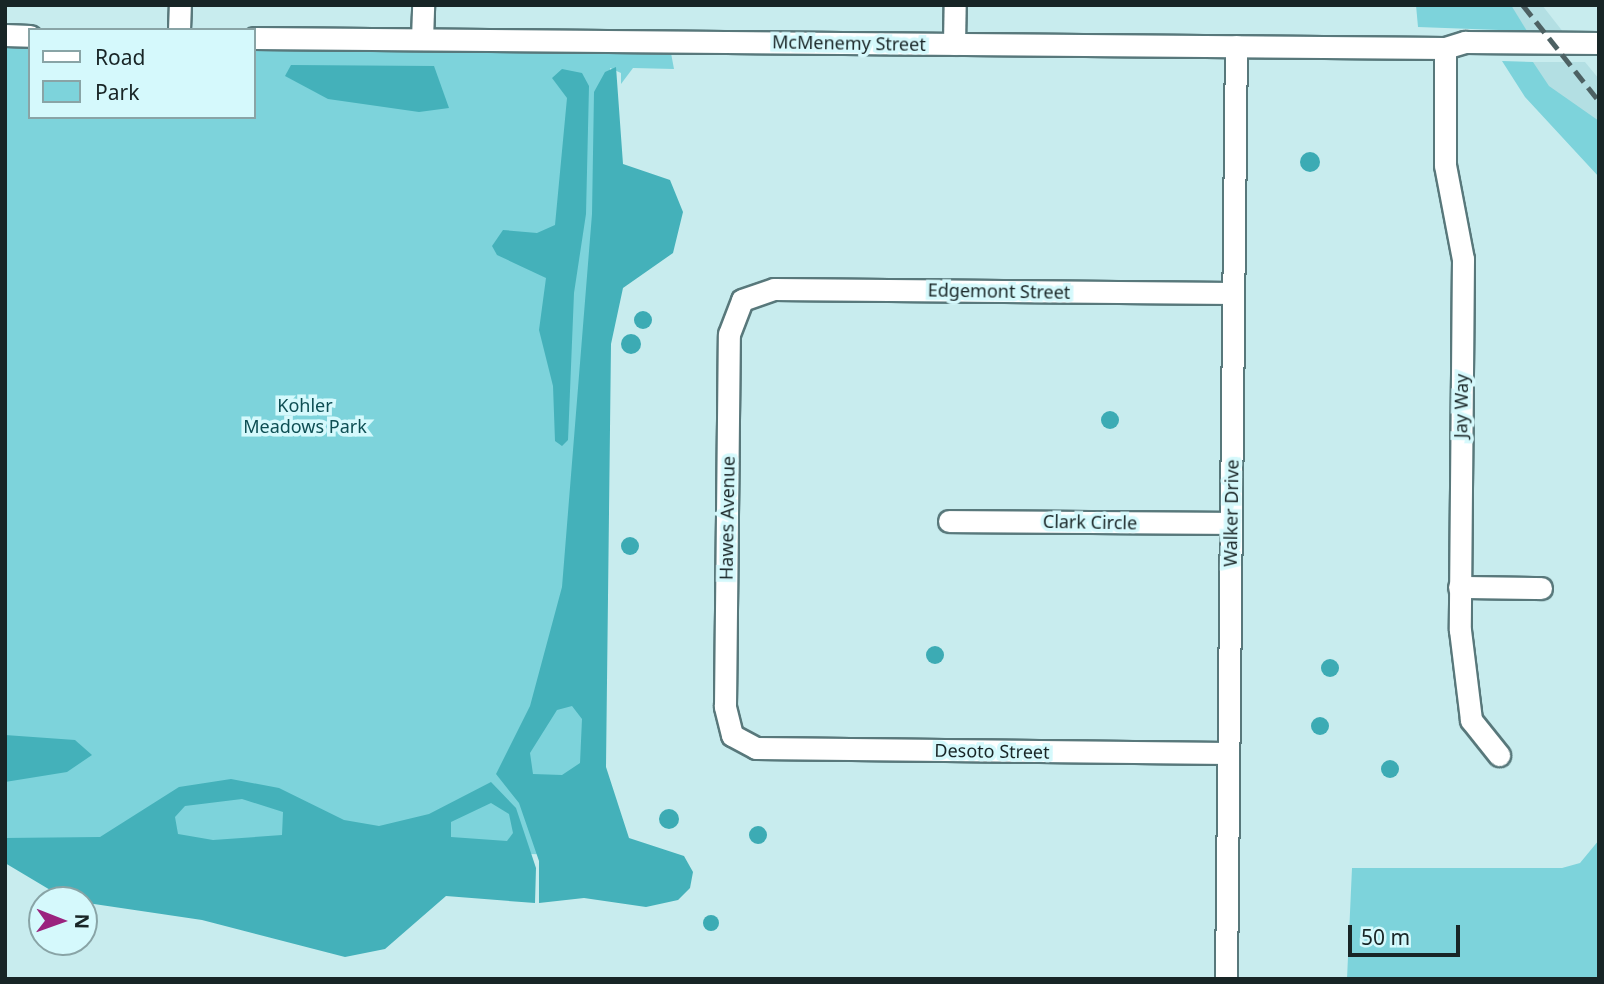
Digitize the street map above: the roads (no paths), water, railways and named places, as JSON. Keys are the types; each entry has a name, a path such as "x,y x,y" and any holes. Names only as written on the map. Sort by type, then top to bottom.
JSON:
{"street":[{"path":"179,28 180,5"},
{"path":"422,39 423,5"},
{"path":"954,44 955,5"},
{"path":"5,36 28,36"},
{"name":"McMenemy Street","path":"256,38 1445,48 1465,42 1599,43"},
{"name":"Walker Drive","path":"1226,979 1236,46"},
{"name":"McMenemy Street","path":"1445,48 1464,55 1599,57"},
{"name":"Jay Way","path":"1445,48 1444,165 1463,258 1459,587 1470,717 1499,755"},
{"name":"Edgemont Street","path":"764,290 1233,293"},
{"name":"Hawes Avenue","path":"756,748 735,739 725,716 729,334 739,304 764,290"},
{"name":"Clark Circle","path":"949,521 1231,523"},
{"path":"1459,587 1541,588"},
{"name":"Desoto Street","path":"756,748 1228,753"}],"railway":[{"path":"1523,5 1599,101"}],"park label":[{"name":"Kohler Meadows Park","path":"305,416"}]}
